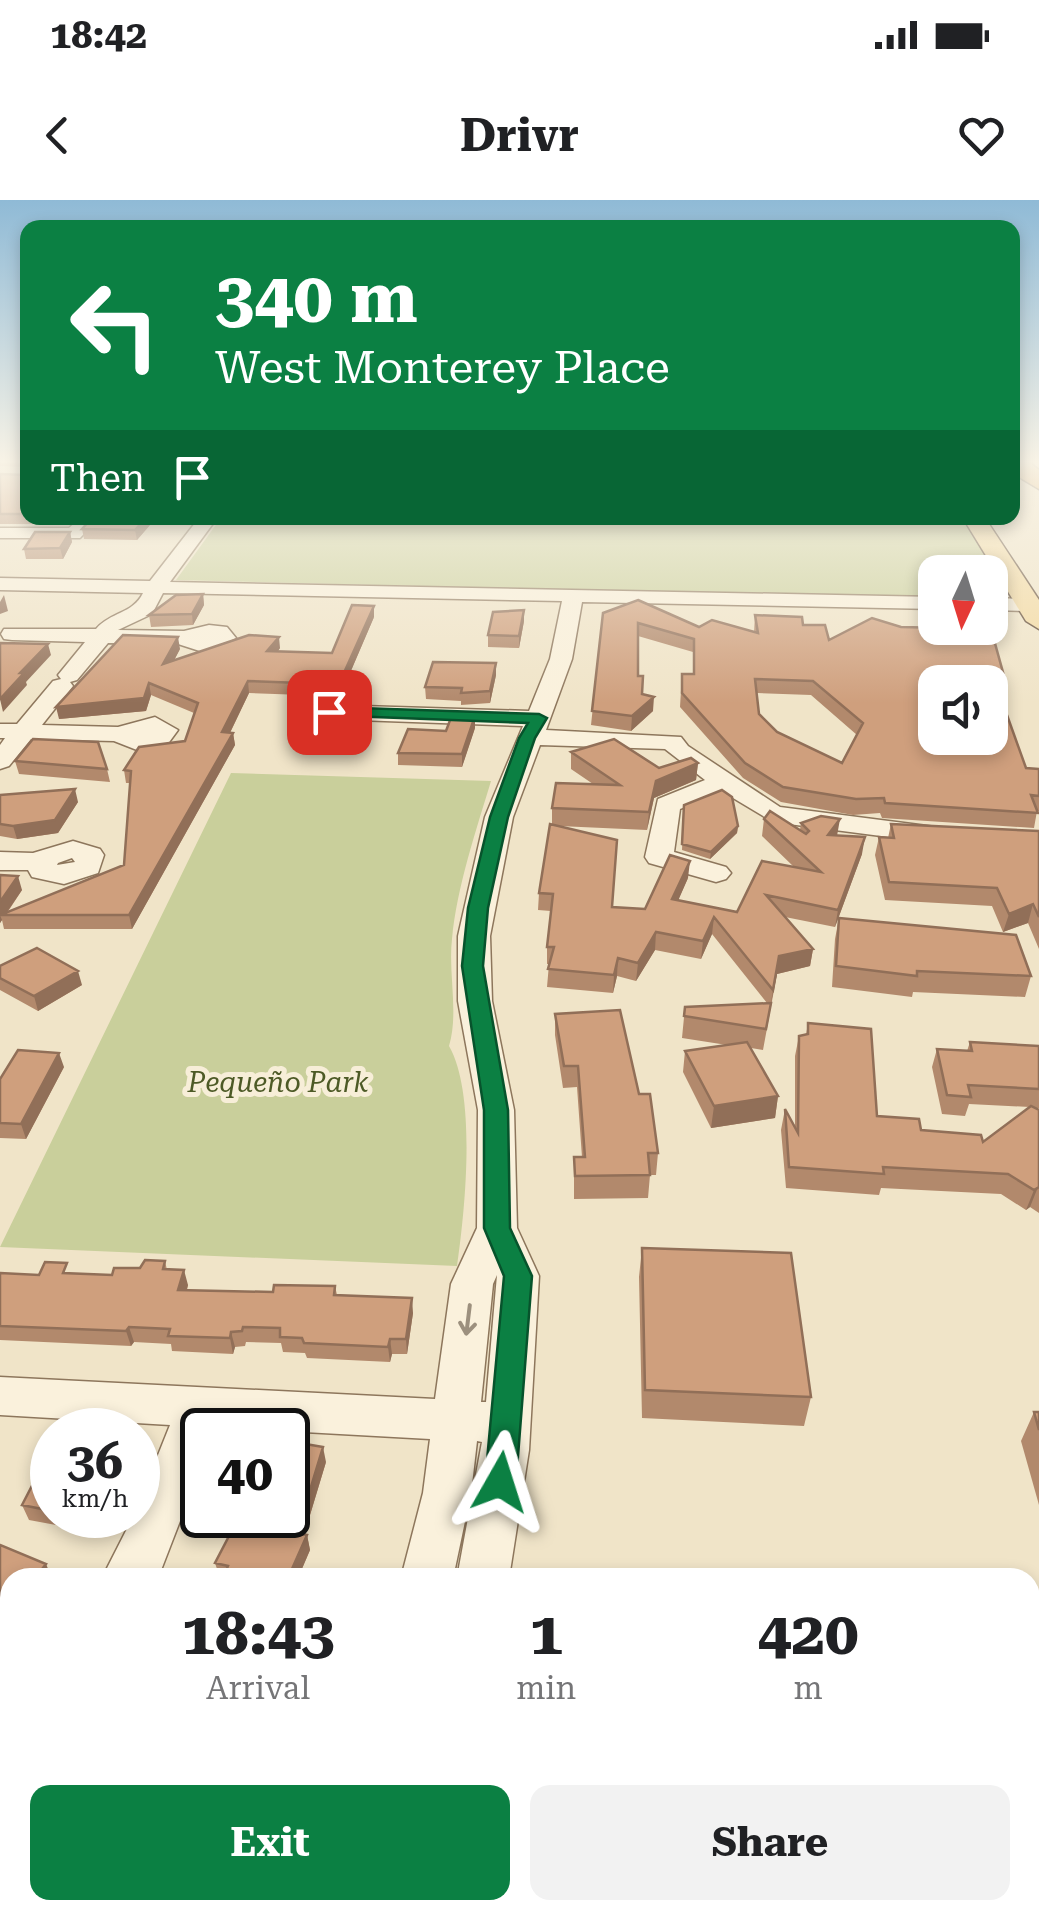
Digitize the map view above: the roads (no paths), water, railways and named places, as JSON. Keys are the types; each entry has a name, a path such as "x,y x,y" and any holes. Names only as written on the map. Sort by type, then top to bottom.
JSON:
{"main road":[{"path":"990,543 1034,613"}],"street":[{"path":"0,760 12,731 65,680 105,631 136,609 189,543"},
{"path":"0,584 918,603"},
{"path":"485,1568 507,1423 518,1276 497,1228 496,1110 475,1001 474,936 499,817 561,659 572,596"},
{"path":"1008,608 1034,613"},
{"path":"4,634 105,631 187,638"},
{"path":"329,712 533,728 558,747 679,749 773,814 870,829 970,836"},
{"path":"12,731 123,734"},
{"path":"716,873 659,856 667,804 728,781"},
{"path":"0,861 41,862"},
{"path":"429,1568 447,1493 472,1284 497,1228"},
{"path":"0,1396 507,1423"},
{"path":"135,1568 201,1406"}],"park label":[{"name":"Pequeño Park","path":"278,1082"}]}
